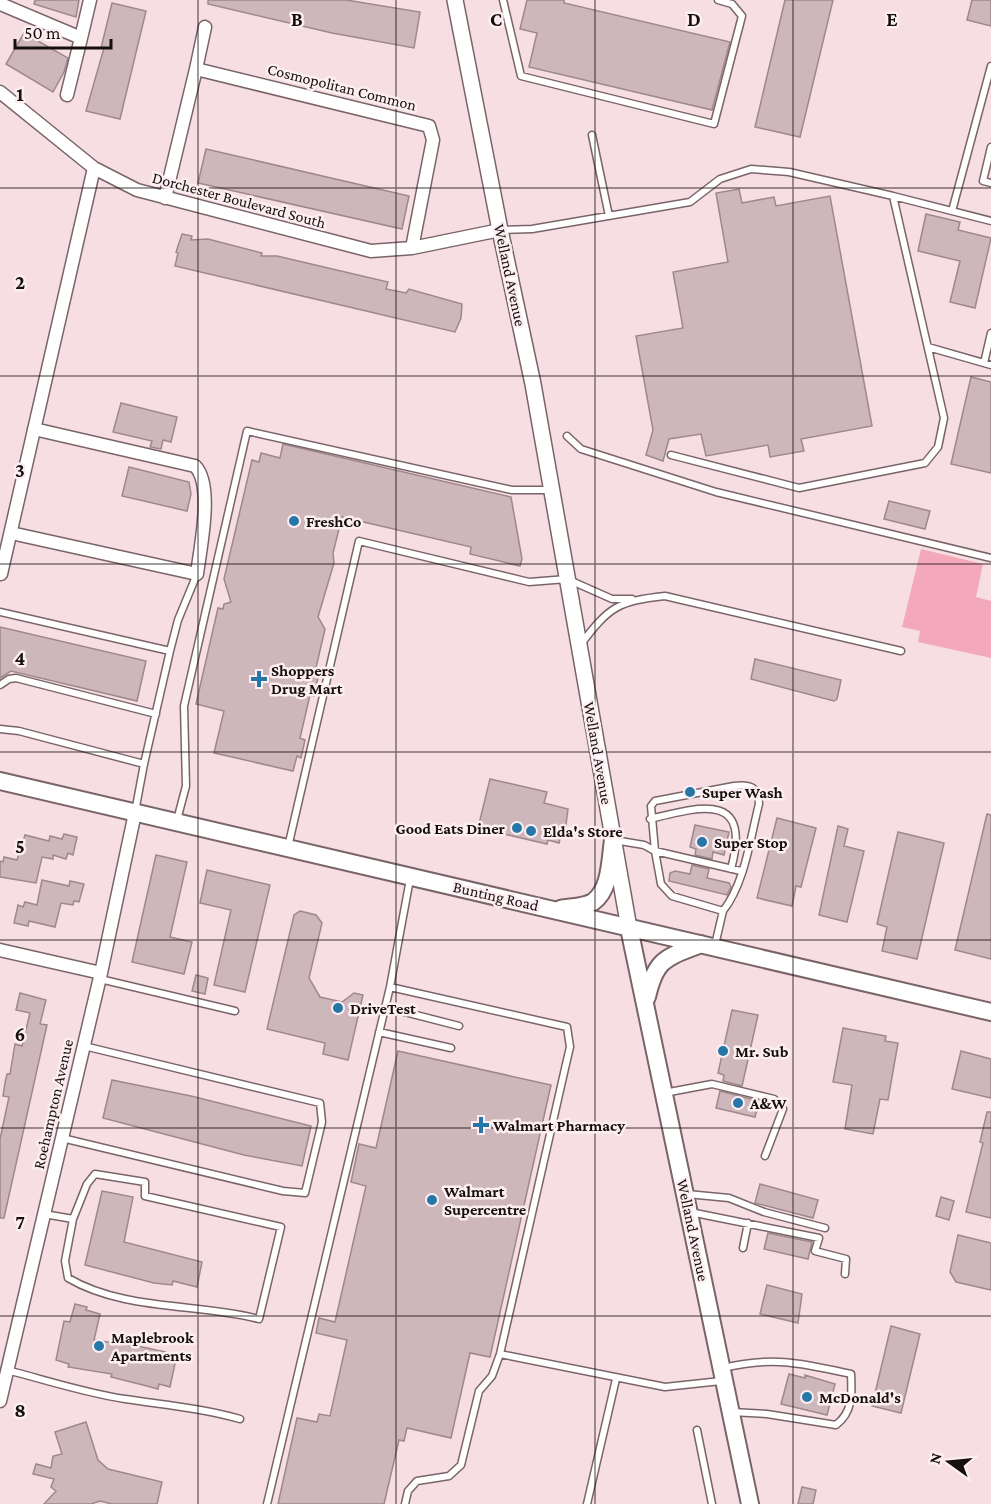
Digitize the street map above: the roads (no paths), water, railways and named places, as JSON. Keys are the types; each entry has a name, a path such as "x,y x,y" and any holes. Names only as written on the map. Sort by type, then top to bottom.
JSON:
{"main road":[{"name":"Bunting Road","path":"0,781 991,1012"},
{"path":"555,910 591,903 598,896 607,882 613,840"},
{"name":"Welland Avenue","path":"630,928 750,1504"},
{"path":"645,1004 652,972 670,957 708,946"}],"street":[{"path":"68,95 90,0"},
{"name":"Welland Avenue","path":"455,0 533,384 630,928"},
{"path":"3,6 81,38"},
{"path":"165,198 206,27"},
{"name":"Cosmopolitan Common","path":"196,69 429,126 432,140 412,248"},
{"name":"Dorchester Boulevard South","path":"0,92 94,168 137,190 165,198 371,251 412,248 500,230"},
{"path":"1,574 94,168"},
{"path":"10,533 196,574 205,506 201,472 195,466 34,429"},
{"name":"Roehampton Avenue","path":"0,1401 101,976 135,813"},
{"path":"0,950 101,976"}],"lane":[{"path":"503,0 521,76 714,124 742,16 732,4 718,0"},
{"path":"952,211 991,66"},
{"path":"592,135 609,216"},
{"path":"991,147 983,182 991,183"},
{"path":"500,230 532,229 690,202 720,179 751,169 789,172 991,221"},
{"path":"671,455 799,488 925,463 938,447 944,418 893,196"},
{"path":"928,346 987,364 991,333"},
{"path":"177,822 186,786 184,706 247,431 512,490 551,490"},
{"path":"567,436 581,449 716,492 991,558"},
{"path":"288,848 359,541 529,582 567,579 612,599 665,596 901,651"},
{"path":"135,813 170,651 178,620 196,574"},
{"path":"579,646 612,609 632,599"},
{"path":"0,612 170,651"},
{"path":"0,685 16,678 156,714"},
{"path":"0,729 19,730 144,764"},
{"path":"708,946 723,911 734,897 759,804 755,788 746,785 655,801 651,806 650,819 661,884 672,896 723,911"},
{"path":"650,819 691,808 713,808 730,817 737,831 738,843 730,869"},
{"path":"613,840 644,845 656,851 741,871"},
{"path":"267,1504 390,987 410,876"},
{"path":"101,976 235,1011"},
{"path":"390,987 567,1028 570,1047 500,1354 492,1376 479,1391 461,1465 449,1476 417,1481 408,1491 405,1504"},
{"path":"385,1007 459,1026"},
{"path":"379,1032 451,1048"},
{"path":"62,1138 283,1191 305,1194 322,1122 320,1103 84,1046"},
{"path":"664,1093 712,1084 774,1099 783,1109 765,1156"},
{"path":"95,1174 145,1182 145,1196 281,1227 259,1319 230,1311 151,1304 85,1288 68,1278 65,1261 74,1219 87,1184 95,1174"},
{"path":"686,1194 729,1198 764,1212 825,1228"},
{"path":"689,1211 819,1238 815,1251 846,1259 845,1274"},
{"path":"44,1214 74,1219"},
{"path":"743,1248 748,1223"},
{"path":"500,1354 665,1387 723,1374 757,1360 795,1362 851,1374 852,1399 845,1418 836,1425 767,1414 731,1412"},
{"path":"8,1370 73,1388 125,1399 210,1410 240,1419"},
{"path":"587,1504 616,1379"},
{"path":"697,1430 712,1504"}],"place":[{"name":"FreshCo","path":"294,521"},
{"name":"Shoppers Drug Mart","path":"259,679"},
{"name":"Super Wash","path":"690,792"},
{"name":"Good Eats Diner","path":"517,828"},
{"name":"Elda's Store","path":"531,831"},
{"name":"Super Stop","path":"702,842"},
{"name":"DriveTest","path":"338,1008"},
{"name":"Mr. Sub","path":"723,1051"},
{"name":"A&W","path":"738,1103"},
{"name":"Walmart Pharmacy","path":"481,1125"},
{"name":"Walmart Supercentre","path":"432,1200"},
{"name":"Maplebrook Apartments","path":"99,1346"},
{"name":"McDonald's","path":"807,1397"}]}
